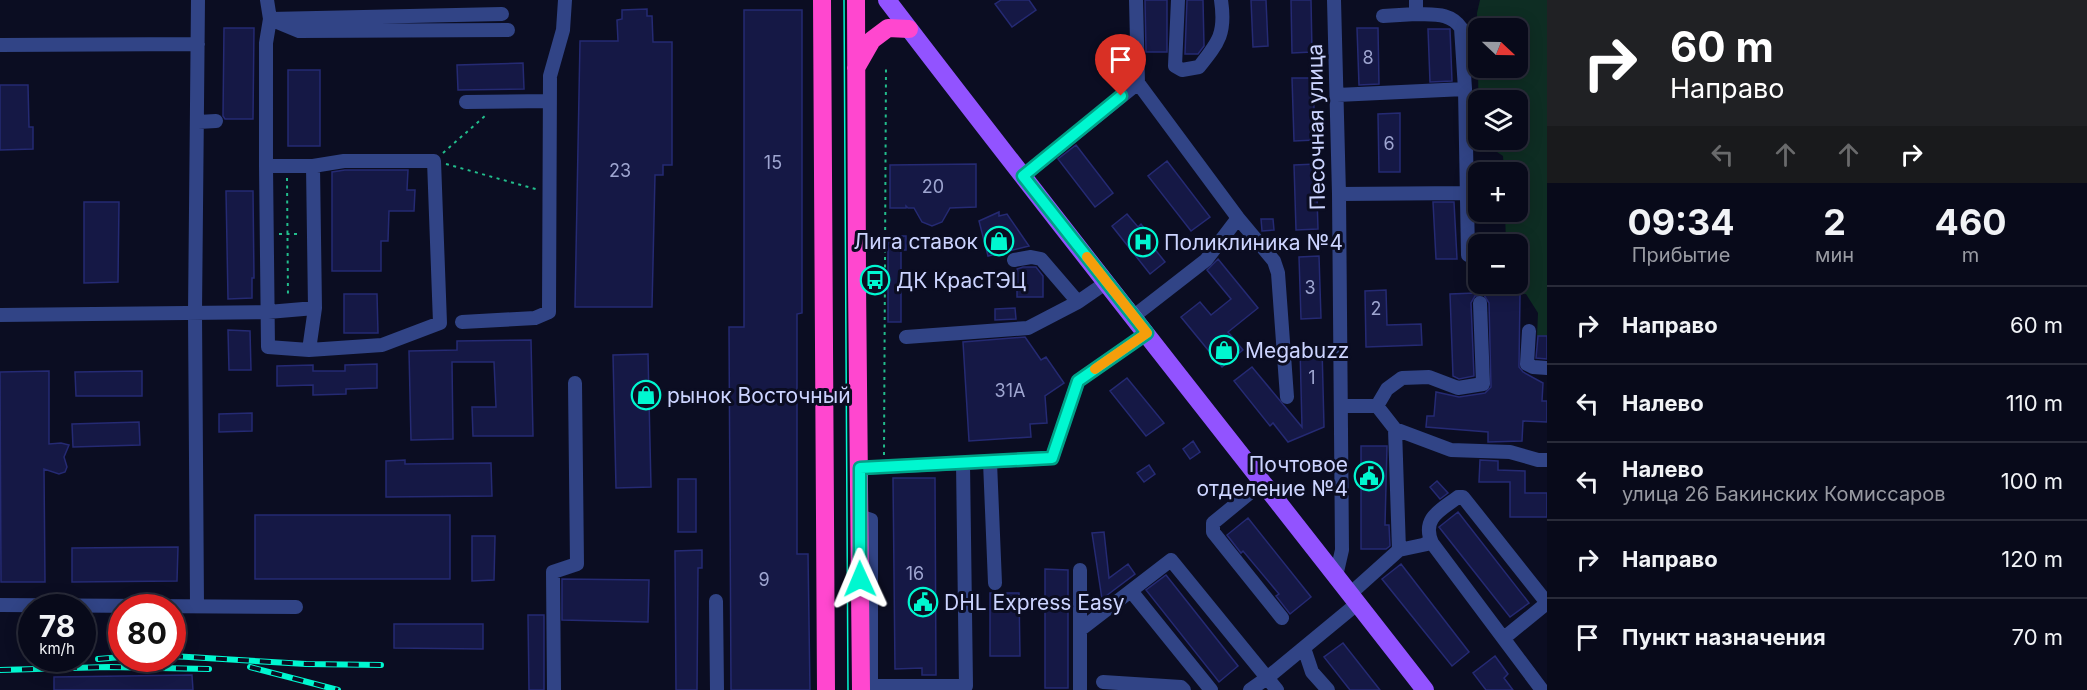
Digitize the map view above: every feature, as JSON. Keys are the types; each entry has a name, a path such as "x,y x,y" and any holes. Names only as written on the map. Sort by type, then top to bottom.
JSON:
{"highway":[{"path":"822,0 826,690"},
{"path":"856,0 859,516 864,687"},
{"path":"855,70 872,40 888,28 909,29"}],"main road":[{"path":"887,0 1425,690"}],"street":[{"path":"197,605 195,313 198,0"},
{"path":"266,166 313,166 345,161 434,161 440,323 382,345 309,350 268,348 266,166 266,43 270,19 267,0"},
{"path":"462,322 535,318 549,312 550,76 563,30 565,0"},
{"path":"1136,0 1137,83 1238,218 1274,261 1278,273 1287,397"},
{"path":"1178,0 1175,66 1182,70 1199,67 1222,33 1224,19 1221,0"},
{"name":"Песочная улица","path":"1334,0 1340,194 1342,550 1336,576"},
{"path":"1383,16 1416,7 1445,15 1456,21 1461,28 1468,255"},
{"path":"270,19 502,14"},
{"path":"270,19 299,31 508,30"},
{"path":"0,45 198,44"},
{"path":"1023,176 1137,83"},
{"path":"1337,95 1464,89"},
{"path":"466,102 549,101"},
{"path":"198,122 216,122"},
{"path":"309,350 315,308 313,166"},
{"path":"1340,194 1467,193"},
{"path":"1134,316 1206,260 1238,218"},
{"path":"1014,260 1031,257 1041,259 1077,302"},
{"path":"906,337 1028,328 1077,302 1107,282"},
{"path":"1377,405 1387,389 1402,378 1429,377 1458,388 1484,384 1480,303"},
{"path":"0,315 268,312 315,308"},
{"path":"1528,331 1527,364 1547,368"},
{"path":"860,468 1052,458 1078,381 1147,333"},
{"path":"554,690 553,572 577,564 575,383"},
{"path":"1341,406 1377,405"},
{"path":"1377,405 1395,429 1451,450 1510,452 1538,460 1547,460"},
{"path":"1395,429 1399,549"},
{"path":"990,462 995,583"},
{"path":"864,687 966,686 963,463"},
{"path":"1263,482 1213,523 1213,532 1282,618"},
{"path":"1504,638 1547,603 1463,497 1458,497 1432,517 1428,524 1428,535 1542,690"},
{"path":"1250,690 1304,648 1399,549 1432,543"},
{"path":"1080,630 1171,560 1277,690"},
{"path":"1080,570 1080,690"},
{"path":"1131,591 1211,690"},
{"path":"716,601 717,690"},
{"path":"0,605 296,607"},
{"path":"1304,648 1312,672 1328,690"},
{"path":"1103,682 1181,687 1184,690"}],"path":[{"path":"884,467 886,65"},
{"path":"434,161 490,111"},
{"path":"434,161 550,193"},
{"path":"287,166 288,310"},
{"path":"267,234 313,234"}],"green space":[{"path":"1480,0 1547,0 1547,336 1537,336 1538,313 1526,294 1528,294 1528,234 1506,234 1505,222 1528,222 1528,162 1503,162 1503,156 1494,150 1528,150 1528,90 1478,90 1478,78 1528,78 1528,18 1477,18"}],"building":[{"path":"1001,0 1029,0 1036,10 1012,27 995,4"},
{"path":"1145,0 1167,0 1167,52 1146,52"},
{"path":"1187,0 1203,0 1204,46 1198,54 1185,54"},
{"path":"1251,0 1266,0 1268,46 1253,47"},
{"path":"1291,0 1311,0 1312,52 1292,53"},
{"path":"647,9 647,16 652,16 653,42 672,42 672,165 663,165 663,175 655,175 652,307 575,307 580,41 618,41 617,20 622,19 622,10"},
{"path":"744,10 802,10 802,313 797,314 797,554 808,554 810,690 731,690 729,327 744,327"},
{"path":"224,28 254,28 253,119 225,119 223,116"},
{"path":"1357,28 1378,28 1379,84 1359,85"},
{"path":"1428,29 1450,29 1452,81 1430,82"},
{"path":"523,63 524,89 458,90 457,65"},
{"path":"288,70 320,70 320,146 288,146"},
{"path":"1292,78 1313,78 1315,140 1294,141"},
{"path":"0,85 28,85 29,127 33,127 33,149 0,150"},
{"path":"1400,113 1400,172 1379,172 1378,114"},
{"path":"1076,145 1113,193 1095,207 1058,159"},
{"path":"1167,161 1210,217 1191,231 1148,176"},
{"path":"976,164 976,207 950,208 942,222 932,226 922,222 914,208 906,206 906,208 890,208 890,165"},
{"path":"1316,164 1318,229 1296,230 1294,165"},
{"path":"408,170 407,190 415,190 414,211 389,211 388,241 381,241 381,271 332,271 332,172"},
{"path":"226,191 253,191 254,278 252,278 252,298 228,299"},
{"path":"84,202 119,202 118,282 84,283"},
{"path":"1433,202 1454,202 1457,259 1436,259"},
{"path":"999,212 999,216 1007,214 1029,246 988,256 979,221"},
{"path":"1127,214 1138,227 1141,224 1154,240 1150,243 1165,262 1150,274 1112,226"},
{"path":"1261,219 1273,219 1274,230 1262,231"},
{"path":"888,236 906,236 906,250 901,250 901,322 888,322"},
{"path":"1319,256 1321,318 1301,319 1299,257"},
{"path":"1218,259 1258,308 1228,332 1243,350 1222,367 1181,317 1200,302 1211,315 1231,299 1207,270"},
{"path":"1036,267 1043,276 1043,297 1017,297 1017,269"},
{"path":"1386,290 1387,325 1421,324 1422,345 1366,347 1365,291"},
{"path":"344,294 377,294 378,333 344,333"},
{"path":"1450,294 1520,294 1519,367 1523,372 1543,383 1542,401 1547,401 1547,422 1523,421 1522,441 1488,442 1488,432 1426,427 1427,416 1434,416 1436,392 1459,397 1485,393 1491,387 1489,303 1484,295 1475,296 1471,303 1474,376 1459,379 1453,376"},
{"path":"1015,308 1016,319 995,320 995,309"},
{"path":"228,330 250,331 251,370 229,370"},
{"path":"1538,336 1547,336 1547,359 1536,358"},
{"path":"1025,337 1041,360 1046,357 1064,383 1045,396 1047,423 1030,424 1031,437 969,441 963,342"},
{"path":"531,340 533,436 473,436 472,407 496,407 494,362 452,362 453,439 411,440 409,351 457,350 457,341"},
{"path":"1322,347 1324,427 1288,442 1273,423 1270,426 1234,381 1252,367 1302,427 1300,348"},
{"path":"648,354 651,487 616,488 613,355"},
{"path":"377,364 377,388 346,389 346,394 313,395 313,385 277,386 277,366 313,365 313,371 345,371 345,365"},
{"path":"49,371 49,444 69,445 64,457 67,467 65,472 59,474 44,469 45,582 1,582 0,372"},
{"path":"142,371 142,396 76,396 75,372"},
{"path":"1127,378 1164,423 1146,436 1110,391"},
{"path":"252,413 252,431 219,432 219,414"},
{"path":"139,422 140,445 73,447 72,424"},
{"path":"1193,441 1200,452 1190,459 1183,449"},
{"path":"1361,446 1387,446 1385,525 1389,525 1390,546 1386,549 1361,549"},
{"path":"405,460 405,464 491,463 492,496 386,497 386,461"},
{"path":"1480,460 1498,461 1498,470 1525,471 1525,493 1547,493 1547,517 1510,517 1510,482 1479,482"},
{"path":"1149,465 1155,474 1144,482 1137,473"},
{"path":"893,478 935,478 936,675 922,675 922,668 895,669"},
{"path":"678,479 696,479 696,532 678,532"},
{"path":"1437,481 1448,493 1440,499 1430,487"},
{"path":"1458,512 1529,603 1510,617 1439,527"},
{"path":"255,515 450,515 450,579 255,579"},
{"path":"1248,518 1311,597 1290,614 1276,596 1279,594 1227,535"},
{"path":"1104,532 1109,578 1128,564 1135,574 1102,599 1092,533"},
{"path":"472,536 495,536 494,580 472,581"},
{"path":"178,547 177,581 72,582 72,548"},
{"path":"702,550 702,568 698,568 697,690 676,690 675,551"},
{"path":"1401,564 1469,652 1452,666 1382,579"},
{"path":"1045,569 1068,570 1068,688 1045,688"},
{"path":"1166,575 1238,666 1219,682 1146,590"},
{"path":"562,579 649,580 648,622 562,620"},
{"path":"990,593 1019,593 1020,656 990,656"},
{"path":"528,615 544,615 544,690 529,690"},
{"path":"394,624 483,624 483,649 394,648"},
{"path":"1343,643 1380,690 1350,690 1324,657"},
{"path":"1495,656 1508,674 1504,678 1513,690 1486,690 1473,673"},
{"path":"192,675 193,690 54,690 54,677"}],"tram line":[{"path":"844,0 848,690"}],"railway":[{"path":"186,657 306,664 381,665"},
{"path":"98,659 108,658"},
{"path":"0,670 108,667 209,669"},
{"path":"250,667 338,690"}],"slow traffic":[{"path":"1087,257 1147,333 1095,369"}],"place":[{"name":"Лига ставок","path":"999,241"},
{"name":"Поликлиника №4","path":"1143,242"},
{"name":"ДК КрасТЭЦ","path":"875,280"},
{"name":"Megabuzz","path":"1224,350"},
{"name":"рынок Восточный","path":"646,395"},
{"name":"Почтовое отделение №4","path":"1369,476"},
{"name":"DHL Express Easy","path":"923,602"}],"route":[{"path":"860,579 860,468 1052,458 1078,381 1147,333 1023,176 1121,96"}]}
